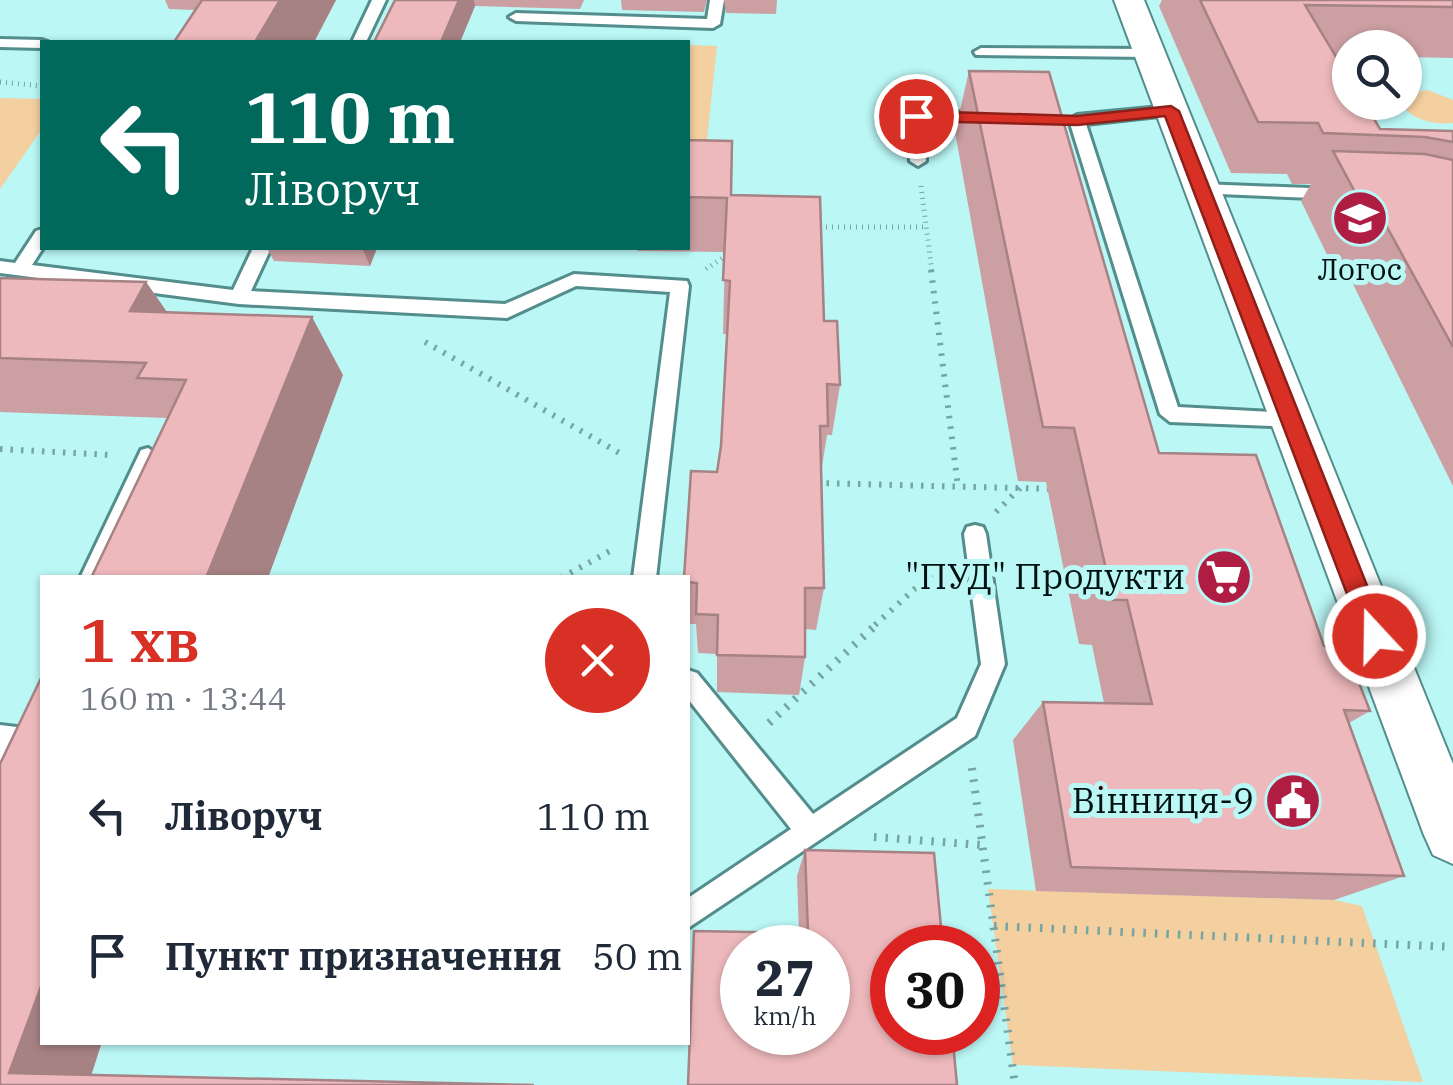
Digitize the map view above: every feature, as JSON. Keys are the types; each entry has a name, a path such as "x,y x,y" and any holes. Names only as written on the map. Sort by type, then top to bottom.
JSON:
{"street":[{"path":"1129,0 1292,421 1442,779 1453,835"}],"lane":[{"path":"360,40 379,0"},
{"path":"516,17 713,24 717,0"},
{"path":"0,43 40,44"},
{"path":"981,52 1150,53"},
{"path":"1171,111 1068,120 1170,414 1292,421"},
{"path":"918,160 916,116 1005,119"},
{"path":"1201,189 1351,195"},
{"path":"10,268 40,237"},
{"path":"239,297 261,250"},
{"path":"10,268 239,297 507,312 574,280 680,286 644,575"},
{"path":"92,575 148,456"},
{"path":"690,913 966,727 993,664 974,534"},
{"path":"690,683 810,832"},
{"path":"0,772 8,737 29,708"}],"path":[{"path":"0,82 40,86"},
{"path":"918,160 958,487"},
{"path":"809,227 925,227"},
{"path":"680,286 740,247"},
{"path":"358,304 659,475"},
{"path":"0,448 148,456"},
{"path":"806,483 1060,490"},
{"path":"743,746 1020,488"},
{"path":"966,727 994,925"},
{"path":"810,832 982,846"},
{"path":"1000,926 1453,947"},
{"path":"1000,971 1015,1085"}],"shaded area":[{"path":"690,45 717,46 705,158 690,157"},
{"path":"1422,91 1453,100 1453,123 1422,119"},
{"path":"0,98 40,99 40,132 0,189"},
{"path":"988,889 1334,900 1362,906 1423,1082 1013,1065 1000,973 1000,925 993,925"}],"building":[{"path":"202,0 280,0 256,40 175,40"},
{"path":"395,0 459,0 442,40 375,40"},
{"path":"1200,0 1453,0 1453,7 1305,5 1332,50 1332,120 1375,120 1380,129 1453,131 1453,142 1425,137 1323,133 1318,123 1258,122"},
{"path":"969,71 1049,72 1159,453 1256,455 1324,646 1345,647 1370,711 1344,710 1404,876 1071,867 1043,702 1152,704 1127,600 1113,600 1074,428 1043,427"},
{"path":"690,140 732,141 731,195 820,197 824,321 837,321 840,385 827,384 828,426 820,426 824,588 805,588 805,657 717,655 718,615 696,614 697,583 690,582 690,575 684,575 691,471 717,472 721,446 730,281 723,280 727,198 690,197"},
{"path":"1333,151 1425,154 1453,160 1453,347 1382,218 1369,218"},
{"path":"0,278 146,282 130,311 312,317 207,575 92,575 186,380 137,378 146,363 0,358"},
{"path":"40,680 40,989 9,1073 534,1085 0,1085 0,764"},
{"path":"805,850 934,853 941,925 870,925 870,1055 954,1055 957,1085 688,1085 694,931 720,931 720,1055 850,1055 850,925 808,925"}],"place":[{"name":"Логос","path":"1360,218"},
{"name":"\"ПУД\" Продукти","path":"1224,577"},
{"name":"Вінниця-9","path":"1293,801"}],"route":[{"path":"916,116 1077,120 1171,111 1375,636"}]}
